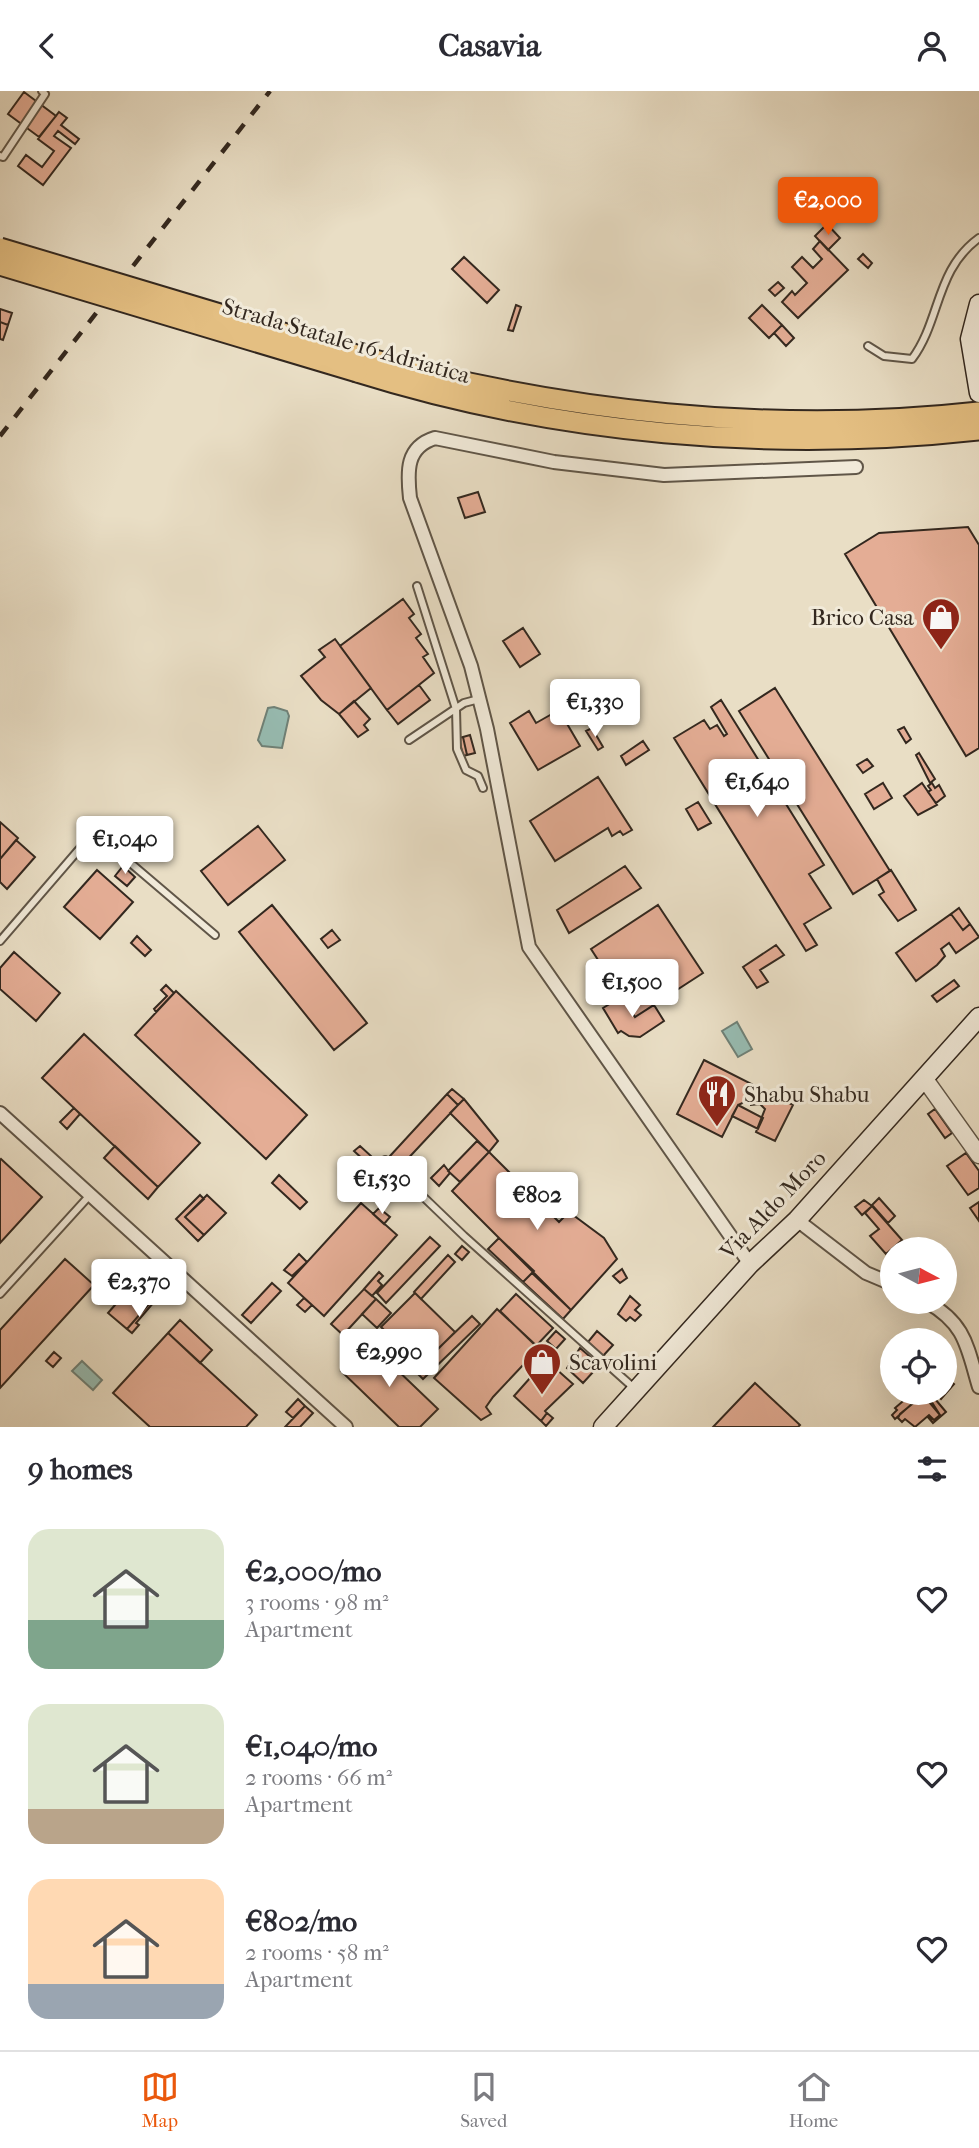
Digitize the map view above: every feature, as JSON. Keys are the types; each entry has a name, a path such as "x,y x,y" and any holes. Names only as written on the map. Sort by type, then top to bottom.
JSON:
{"highway":[{"name":"Strada Statale 16 Adriatica","path":"0,248 431,386 627,430 759,438 948,424 979,430"},
{"name":"Strada Statale 16 Adriatica","path":"0,265 358,364"},
{"name":"Strada Statale 16 Adriatica","path":"948,424 979,412"}],"main road":[{"path":"979,304 971,339 979,393"},
{"name":"Via Aldo Moro","path":"603,1427 750,1264 797,1220 979,1017"}],"street":[{"path":"750,1264 529,947 479,699 464,643 410,498 407,473 412,454 421,442 435,437 554,462 664,475 856,467"},
{"path":"924,1078 979,1155"},
{"path":"0,1113 346,1427"},
{"path":"797,1220 866,1273 880,1279"},
{"path":"947,1314 958,1325 979,1387"}],"lane":[{"path":"0,156 3,157 45,94 42,91"},
{"path":"868,346 884,356 912,359 920,349 944,280 958,258 979,238"},
{"path":"417,586 456,709 457,749 466,770 478,776 483,788"},
{"path":"409,740 456,709 479,699"},
{"path":"0,941 94,832 215,935"},
{"path":"385,1160 464,1236 636,1390"},
{"path":"0,1294 90,1195"}],"water":[{"path":"268,708 287,711 289,716 282,748 262,746 258,740"},
{"path":"737,1022 752,1049 738,1057 722,1031"},
{"path":"82,1361 102,1380 93,1390 72,1371"}],"building":[{"path":"24,92 56,116 39,137 8,114"},
{"path":"59,112 67,118 61,125 79,139 75,144 58,131 54,136 71,148 43,185 18,166 26,155 42,167 54,151 38,139"},
{"path":"827,224 840,238 828,250 815,236"},
{"path":"820,241 848,270 798,318 782,302 792,291 795,295 807,283 792,267 802,257 813,268 822,259 813,249"},
{"path":"863,254 872,263 868,268 858,259"},
{"path":"464,257 499,290 487,303 452,269"},
{"path":"778,282 784,288 775,296 769,290"},
{"path":"516,305 521,307 513,331 508,330"},
{"path":"762,305 782,325 769,338 749,318"},
{"path":"0,309 12,313 8,325 0,322"},
{"path":"0,322 8,325 3,340 0,339"},
{"path":"782,325 794,338 786,346 774,333"},
{"path":"478,492 485,512 465,518 458,498"},
{"name":"Brico Casa","path":"968,527 979,545 979,748 966,756 845,554 879,533"},
{"path":"403,599 414,614 409,618 421,634 416,638 428,654 423,657 434,673 387,710 340,646"},
{"path":"523,628 540,654 520,667 503,641"},
{"path":"335,639 371,688 339,714 321,700 301,676 325,657 319,650"},
{"path":"419,685 430,700 398,724 387,710"},
{"path":"775,688 890,871 853,894 739,711"},
{"path":"721,700 824,865 809,874 831,908 804,924 817,945 806,951 674,738 704,720 710,729 717,725 724,736 727,734 711,707"},
{"path":"354,701 370,719 364,725 368,730 358,737 339,714"},
{"path":"559,710 580,746 538,770 510,723 529,711 536,723"},
{"path":"904,727 911,739 906,743 898,730"},
{"path":"592,728 603,747 598,750 586,731"},
{"path":"470,735 475,753 467,755 463,737"},
{"path":"463,737 467,755 463,756 459,738"},
{"path":"643,741 649,750 626,765 621,756"},
{"path":"919,753 935,779 930,783 916,755"},
{"path":"867,759 873,766 863,773 857,765"},
{"path":"598,777 632,830 623,835 620,831 612,836 608,828 555,861 530,821"},
{"path":"883,783 892,798 874,809 865,794"},
{"path":"922,783 937,805 918,815 904,796"},
{"path":"932,783 935,788 939,785 945,796 936,803 928,792 931,790 928,786"},
{"path":"698,802 711,823 698,830 686,809"},
{"path":"0,822 18,838 0,859"},
{"path":"258,826 285,860 228,905 201,871"},
{"path":"16,840 35,857 7,889 0,882 0,859"},
{"path":"123,866 135,877 127,886 115,876"},
{"path":"625,866 641,888 569,933 557,910"},
{"path":"97,870 133,902 100,939 64,907"},
{"path":"891,870 916,910 898,921 879,895 884,892 877,879"},
{"path":"272,905 367,1023 334,1050 239,932"},
{"path":"658,905 703,973 635,1017 591,949"},
{"path":"959,908 970,924 963,930 951,914"},
{"path":"951,914 963,930 970,924 979,937 956,953 949,943 941,949 945,956 916,981 896,953"},
{"path":"332,930 340,940 328,948 321,939"},
{"path":"137,936 151,950 145,956 131,943"},
{"path":"776,945 784,955 760,970 768,982 757,988 743,967"},
{"path":"14,952 60,993 36,1021 0,989 0,968"},
{"path":"954,980 959,986 937,1002 932,996"},
{"path":"166,985 174,993 156,1012 154,1009 167,996 161,990"},
{"path":"176,991 307,1115 266,1159 135,1035"},
{"path":"621,997 635,1017 654,1005 664,1021 640,1037 629,1036 621,1031 618,1033 603,1008"},
{"path":"84,1034 200,1143 158,1187 42,1078"},
{"path":"704,1060 793,1105 775,1141 756,1132 765,1109 760,1104 751,1105 751,1099 738,1105 722,1137 677,1114"},
{"path":"452,1089 464,1099 458,1105 447,1094"},
{"path":"447,1094 458,1105 401,1166 390,1156"},
{"path":"464,1099 498,1141 489,1152 450,1113"},
{"path":"738,1105 763,1118 758,1129 732,1116"},
{"path":"74,1108 80,1114 67,1129 60,1122"},
{"path":"935,1109 952,1133 945,1138 928,1114"},
{"path":"477,1141 489,1152 460,1182 448,1171"},
{"path":"115,1146 158,1187 148,1199 104,1158"},
{"path":"360,1146 371,1156 366,1162 354,1151"},
{"path":"489,1152 559,1222 569,1212 604,1238 617,1259 571,1310 452,1191"},
{"path":"966,1153 979,1171 979,1188 968,1195 947,1166"},
{"path":"0,1160 42,1197 0,1243"},
{"path":"380,1165 389,1173 366,1197 358,1190"},
{"path":"444,1165 450,1173 439,1186 431,1178"},
{"path":"279,1175 307,1202 300,1209 272,1183"},
{"path":"200,1195 204,1199 185,1217 204,1235 198,1241 176,1219"},
{"path":"207,1195 226,1213 204,1235 185,1217"},
{"path":"879,1198 895,1216 888,1223 872,1205"},
{"path":"864,1200 872,1206 862,1215 855,1207"},
{"path":"979,1202 979,1221 970,1208"},
{"path":"361,1203 397,1235 324,1316 288,1283"},
{"path":"872,1206 899,1237 880,1237 880,1247 870,1236 879,1229 865,1213"},
{"path":"379,1208 390,1217 384,1224 373,1214"},
{"path":"430,1237 440,1246 386,1303 377,1293"},
{"path":"499,1238 534,1271 523,1282 488,1249"},
{"path":"462,1246 469,1252 462,1260 455,1254"},
{"path":"299,1254 307,1262 292,1276 284,1270"},
{"path":"448,1255 455,1262 421,1299 414,1292"},
{"path":"65,1259 94,1285 0,1388 0,1330"},
{"path":"622,1269 627,1278 620,1283 613,1276"},
{"path":"379,1272 383,1276 378,1281 382,1285 372,1296 364,1289"},
{"path":"532,1273 571,1310 563,1319 523,1282"},
{"path":"272,1283 281,1291 251,1323 242,1315"},
{"path":"133,1284 152,1300 148,1305 129,1289"},
{"path":"129,1289 148,1305 127,1329 108,1313"},
{"path":"364,1289 376,1299 343,1335 331,1324"},
{"path":"415,1293 455,1332 421,1366 381,1327"},
{"path":"516,1294 553,1328 536,1346 500,1311"},
{"path":"630,1296 640,1305 635,1310 641,1315 635,1321 630,1317 626,1321 618,1314"},
{"path":"304,1298 312,1305 305,1312 297,1305"},
{"path":"376,1299 391,1313 377,1328 362,1314"},
{"path":"152,1300 154,1302 136,1323 139,1325 132,1333 127,1329"},
{"path":"497,1309 539,1348 493,1397 486,1407 491,1414 481,1420 434,1378"},
{"path":"472,1316 480,1324 423,1379 415,1371"},
{"path":"180,1320 212,1350 200,1363 168,1333"},
{"path":"556,1331 565,1339 556,1349 547,1341"},
{"path":"597,1331 613,1345 603,1356 588,1342"},
{"path":"168,1333 257,1415 246,1427 150,1427 113,1393"},
{"path":"368,1342 438,1409 420,1427 399,1427 341,1371"},
{"path":"580,1348 595,1361 590,1367 594,1371 583,1383 567,1368"},
{"path":"54,1352 61,1358 53,1367 46,1361"},
{"path":"546,1360 573,1384 545,1411 547,1413 541,1421 514,1396"},
{"path":"755,1383 800,1425 713,1427"},
{"path":"298,1399 305,1406 293,1418 286,1412"},
{"path":"898,1405 911,1405 895,1419 892,1415 897,1410 895,1408"},
{"path":"911,1405 934,1405 940,1415 934,1420 929,1415 915,1427 905,1419 902,1422 898,1418"},
{"path":"932,1405 940,1405 946,1412 933,1423 927,1416 934,1420 940,1415"},
{"path":"305,1406 313,1413 300,1427 285,1427"},
{"path":"547,1413 553,1418 546,1426 541,1421"}],"railway":[{"path":"0,436 270,91"}],"place":[{"name":"Brico Casa","path":"941,651"},
{"name":"Shabu Shabu","path":"717,1128"},
{"name":"Scavolini","path":"542,1396"}]}
